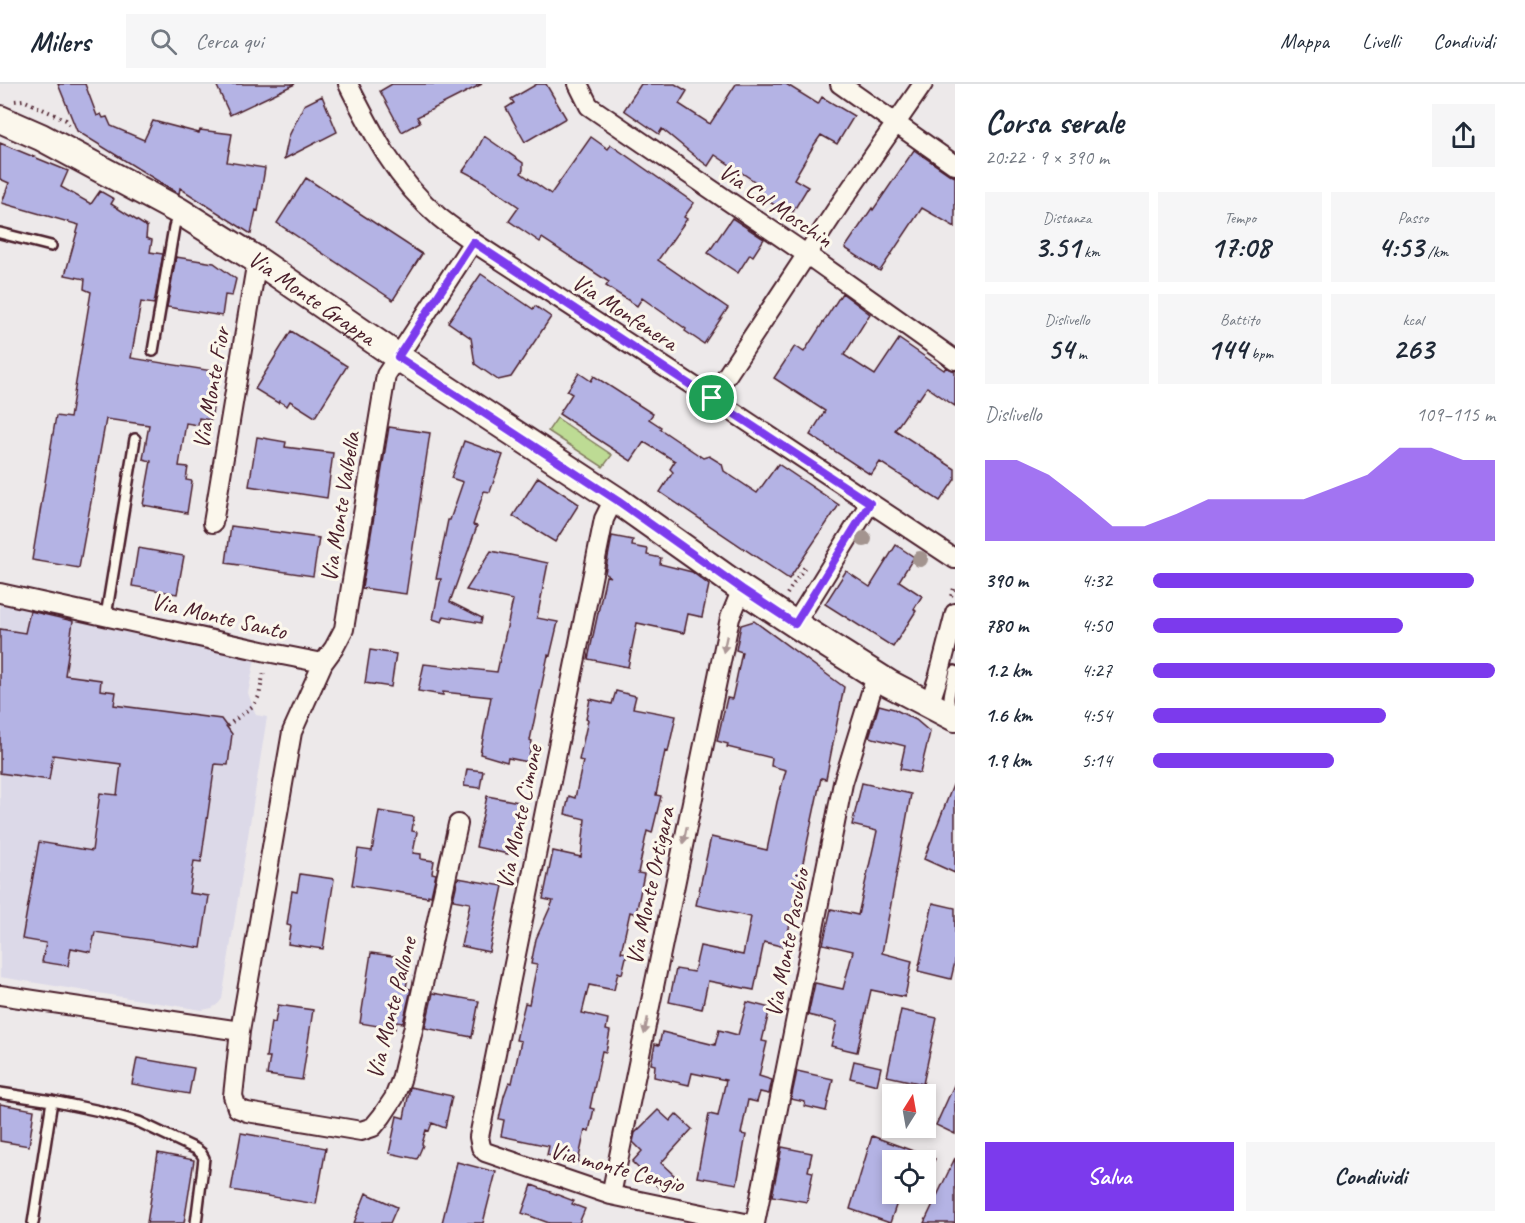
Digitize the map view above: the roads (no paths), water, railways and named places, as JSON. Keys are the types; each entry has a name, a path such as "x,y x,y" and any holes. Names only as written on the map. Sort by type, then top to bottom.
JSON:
{"main road":[{"name":"Via Monte Grappa","path":"0,119 41,137 179,211 257,260 398,357 614,499 795,624 876,676 955,717"}],"street":[{"name":"Via Monfenera","path":"348,84 391,163 409,186 440,218 955,559"},
{"name":"Via Col Moschin","path":"578,84 589,106 806,254 955,360"},
{"path":"840,84 955,165"},
{"path":"712,398 806,254 923,84"},
{"path":"398,357 473,242"},
{"name":"Via Monte Fior","path":"213,523 257,260"},
{"name":"Via Monte Valbella","path":"323,663 344,629 386,375 398,357"},
{"name":"Via Monte Cimone","path":"481,1147 478,1137 604,519 614,499"},
{"path":"795,624 870,503"},
{"name":"Via Monte Ortigara","path":"611,1195 730,618 742,589"},
{"name":"Via Monte Santo","path":"0,593 323,663"},
{"path":"930,705 955,613"},
{"name":"Via Monte Pallone","path":"323,663 292,732 240,1031 233,1096 237,1108 247,1112 361,1131 373,1127 394,1098 401,1080 458,824"},
{"name":"Via Monte Pasubio","path":"755,1223 843,783 876,676"},
{"path":"0,995 240,1031"},
{"name":"Via monte Cengio","path":"481,1147 485,1152 611,1195 745,1223"}],"lane":[{"path":"153,351 174,227 179,211"},
{"path":"0,233 51,246"},
{"path":"106,616 135,439"},
{"path":"955,671 949,704 955,717"},
{"path":"0,1093 100,1111 139,1122 184,1142 201,1153 204,1158 196,1223"},
{"path":"33,1223 52,1101"}]}
